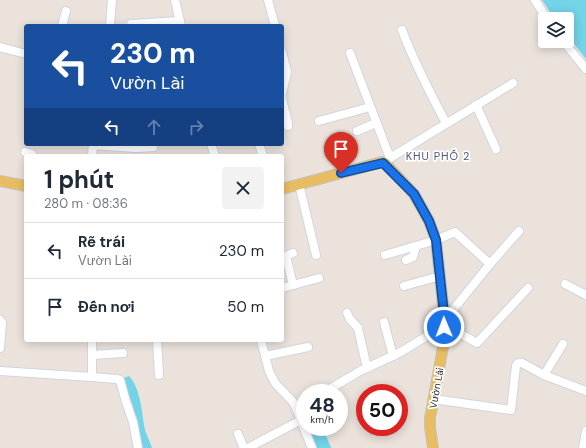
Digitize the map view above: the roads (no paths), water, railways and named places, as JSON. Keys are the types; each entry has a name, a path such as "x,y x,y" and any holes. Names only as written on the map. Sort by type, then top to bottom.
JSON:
{"main road":[{"path":"284,188 387,161"},
{"name":"Vườn Lài","path":"387,161 414,194 429,221 436,240 444,324 443,347 433,399 430,427 433,448"},
{"path":"0,181 24,185"}],"street":[{"path":"110,24 112,0"},
{"path":"131,24 181,24 174,0"},
{"path":"268,0 274,24"},
{"path":"535,0 543,12"},
{"path":"63,24 66,11"},
{"path":"402,30 408,47 436,106 446,123"},
{"path":"0,47 24,53"},
{"path":"569,48 586,69"},
{"path":"350,53 360,76 387,161 446,123 477,106 513,83"},
{"path":"284,60 287,72 284,85"},
{"path":"477,106 496,149"},
{"path":"284,107 288,126"},
{"path":"320,121 370,107"},
{"path":"357,131 376,123"},
{"path":"107,146 136,148 153,147"},
{"path":"300,184 316,255"},
{"path":"339,384 367,368 399,353 444,324 490,264 519,231"},
{"path":"385,255 436,240 455,232 490,264"},
{"path":"406,260 413,256 416,246"},
{"path":"293,253 286,256 293,285"},
{"path":"404,286 440,276"},
{"path":"284,287 319,278"},
{"path":"565,284 586,295"},
{"path":"444,324 477,343 528,288"},
{"path":"347,313 358,328 367,368"},
{"path":"0,320 2,323 0,348"},
{"path":"384,322 393,356"},
{"path":"92,342 92,378"},
{"path":"157,342 159,375"},
{"path":"262,342 269,370 275,382 294,403 296,408"},
{"path":"544,375 563,344"},
{"path":"265,356 308,347"},
{"path":"92,356 123,353"},
{"path":"433,399 511,410 516,366 520,362 544,375 586,391"},
{"path":"0,371 120,380 133,422 138,448"},
{"path":"248,448 296,423"},
{"path":"583,448 586,431"},
{"path":"238,434 244,448"},
{"path":"307,436 312,448"}],"water":[{"path":"542,0 586,0 586,59 574,44 574,12 550,12"},
{"path":"129,376 139,394 145,430 152,448 141,448 133,406 124,382 124,378"},
{"path":"312,436 326,436 331,448 317,448"}],"district":[{"name":"KHU PHỐ 2","path":"438,156"}]}
